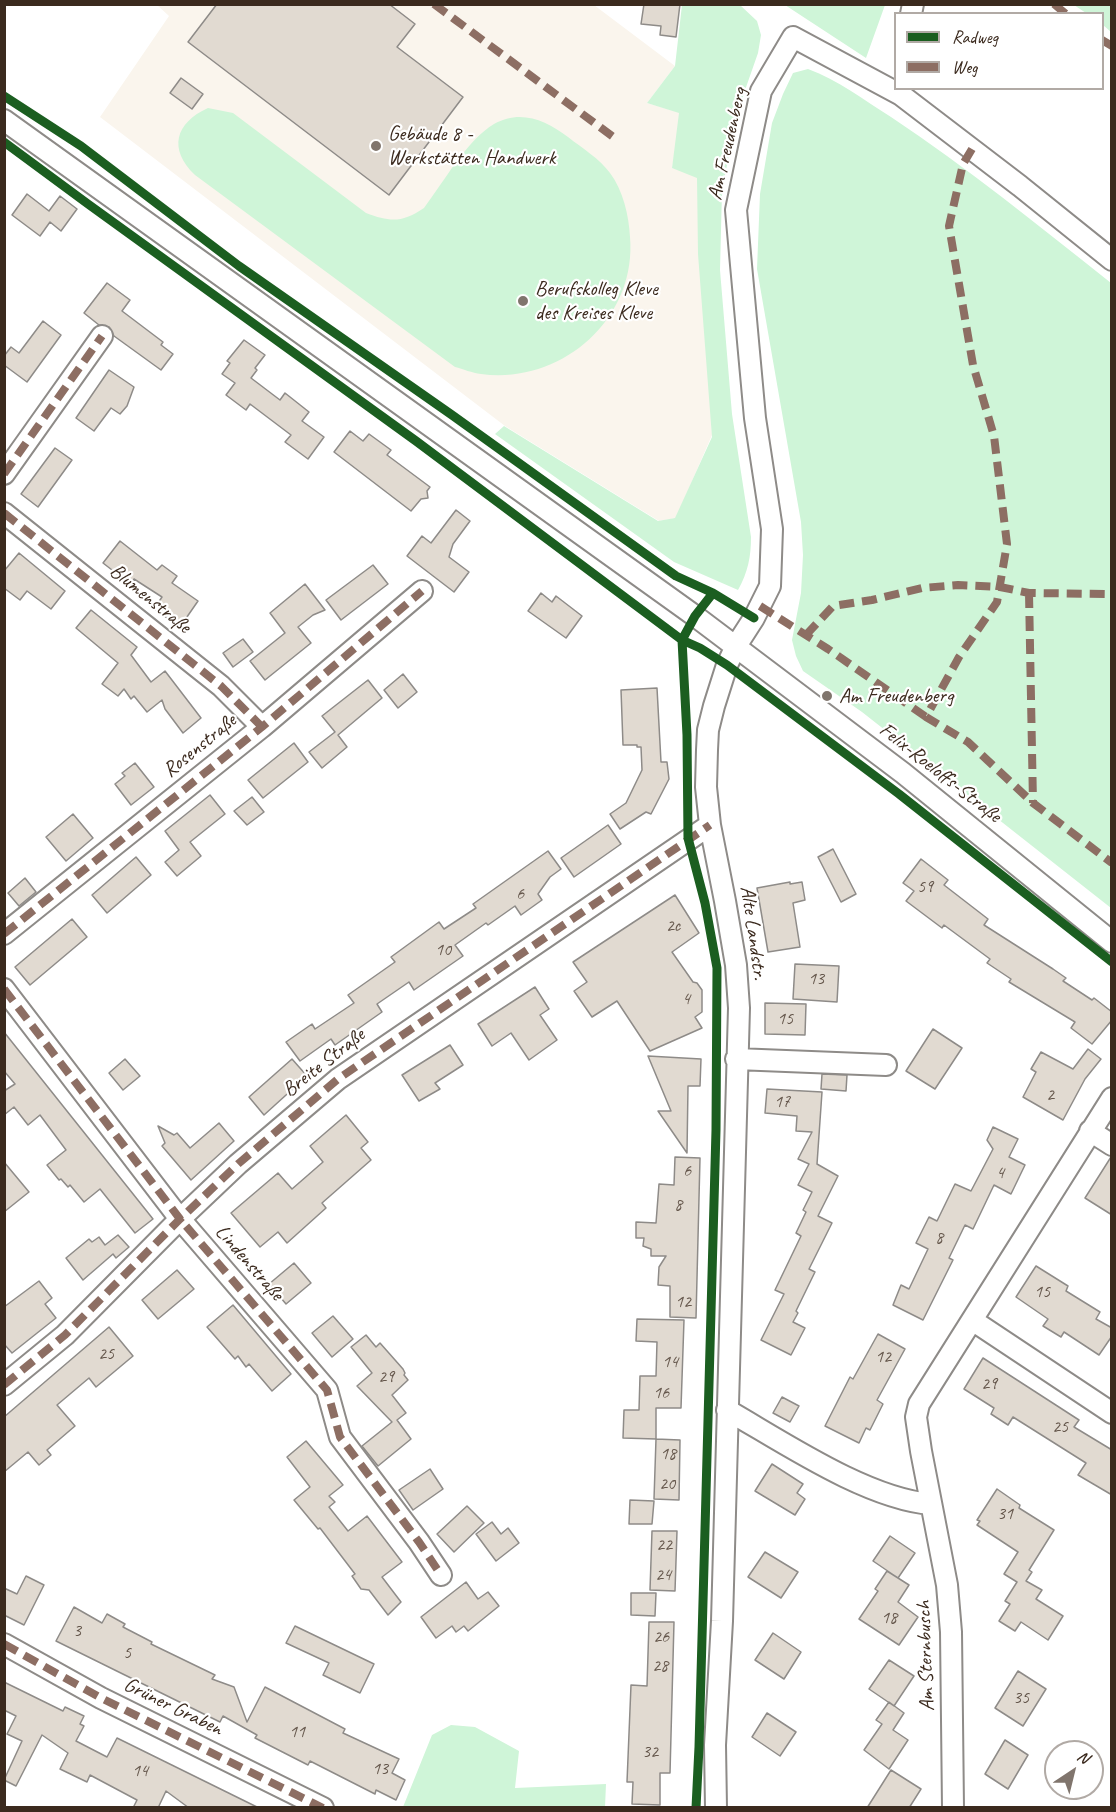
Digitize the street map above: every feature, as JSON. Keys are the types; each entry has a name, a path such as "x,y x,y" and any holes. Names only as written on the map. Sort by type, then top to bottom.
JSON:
{"street":[{"name":"Am Freudenberg","path":"736,646 754,618 770,586 772,529 755,418 736,210 762,91 793,37 894,88"},
{"name":"Am Freudenberg","path":"901,92 1112,260"},
{"name":"Felix-Roeloffs-Straße","path":"4,120 736,646 903,774 1112,942"},
{"path":"4,474 102,336"},
{"name":"Blumenstraße","path":"4,513 221,686 262,727"},
{"name":"Rosenstraße","path":"4,934 262,727 422,591"},
{"name":"Alte Landstr.","path":"716,1808 715,1745 722,1621 739,1008 736,965 710,825 706,787 708,730 727,665 736,646"},
{"name":"Breite Straße","path":"4,1385 65,1335 238,1164 338,1079 710,825"},
{"name":"Lindenstraße","path":"4,989 180,1219 327,1390 340,1437 441,1575"},
{"path":"736,1059 886,1065"},
{"name":"Am Sternbusch","path":"953,1808 951,1632 947,1585 916,1417 919,1404 1112,1098"},
{"path":"1090,1131 1112,1145"},
{"path":"972,1320 1112,1413"},
{"path":"727,1410 888,1495 914,1503 931,1504"},
{"name":"Grüner Graben","path":"4,1644 101,1698 323,1808"}],"shaded area":[{"name":"Berufskolleg Kleve des Kreises Kleve","path":"157,5 594,5 675,66 647,103 681,113 672,168 699,176 712,435 676,518 659,521 505,426 100,117 169,16"}],"green space":[{"path":"682,5 740,5 757,21 761,35 758,53 737,113 722,191 720,270 732,414 751,537 748,564 738,590 674,562 495,434 504,426 658,521 675,518 712,437 698,254 697,178 672,168 679,113 647,103 675,66"},
{"path":"785,5 885,5 866,58"},
{"path":"1074,5 1111,5 1111,32 1104,26 1104,12 1084,12"},
{"path":"808,69 851,91 920,136 1111,283 1111,908 862,712 803,671 796,656 792,640 801,593 803,555 801,522 757,269 760,194 772,123 793,73"},
{"path":"208,108 233,113 366,213 396,220 424,208 474,140 494,124 513,117 542,121 560,131 596,158 610,173 622,195 630,237 629,267 621,295 607,319 588,340 565,357 539,369 511,375 481,374 455,367 195,175 181,156 179,137 188,121"},
{"path":"451,1725 475,1727 519,1751 515,1788 606,1784 605,1807 403,1807 432,1735"}],"building":[{"name":"Gebäude 8 - Werkstätten Handwerk","path":"217,4 389,4 415,24 397,47 463,97 389,195 188,42"},
{"path":"644,4 680,4 676,37 660,35 661,26 641,24"},
{"path":"181,78 203,94 192,109 170,93"},
{"path":"27,194 49,211 60,196 77,209 61,231 50,222 40,236 12,215"},
{"path":"107,283 130,300 122,311 163,342 161,345 173,354 161,370 114,336 109,327 99,325 84,313"},
{"path":"43,321 61,335 27,382 4,365 4,356 11,347 19,353"},
{"path":"244,340 265,355 251,378 280,400 285,393 309,412 302,421 324,437 308,459 285,442 291,435 250,404 246,410 226,395 235,383 222,374 230,363 227,361"},
{"path":"109,370 134,387 127,406 120,414 111,408 94,431 76,418"},
{"path":"350,431 363,441 369,434 391,450 387,455 430,487 427,491 428,498 421,499 411,511 334,452"},
{"path":"55,448 72,460 38,507 21,494"},
{"path":"456,510 470,521 453,544 449,557 469,572 454,592 407,556 422,536 431,543"},
{"path":"120,541 157,570 162,565 177,576 172,583 198,601 180,627 154,609 162,597 134,579 130,584 103,563"},
{"path":"19,553 65,591 51,609 27,591 20,600 4,588 4,571"},
{"path":"373,565 388,584 341,620 326,600"},
{"path":"305,584 325,610 313,615 298,627 311,643 265,680 250,661 285,633 270,613"},
{"path":"541,593 552,602 556,596 582,616 566,638 528,611"},
{"path":"91,610 137,647 131,655 151,682 165,671 201,718 183,733 165,709 162,700 147,712 134,696 131,699 124,689 118,696 102,684 118,663 76,628"},
{"path":"243,639 253,652 233,667 223,653"},
{"path":"403,674 417,692 398,708 384,690"},
{"path":"368,680 382,698 338,735 347,747 322,768 309,752 335,732 322,716"},
{"path":"657,688 661,762 667,762 669,779 651,814 646,812 620,829 610,814 626,803 642,770 641,747 623,745 621,690"},
{"path":"294,743 308,762 263,798 248,780"},
{"path":"135,763 154,787 131,805 115,784 125,776 122,773"},
{"path":"210,795 225,814 190,842 201,856 177,876 165,862 179,850 165,831"},
{"path":"252,797 264,812 247,825 234,811"},
{"path":"73,814 93,838 66,861 46,837"},
{"path":"608,825 621,844 574,877 561,858"},
{"path":"833,849 856,894 841,902 818,857"},
{"path":"548,851 561,869 550,877 538,894 542,900 521,915 515,906 488,925 486,923 455,945 463,956 414,990 409,982 377,1004 382,1012 335,1045 331,1039 300,1061 286,1042 312,1024 315,1029 354,1003 348,995 395,962 391,957 439,922 444,929 476,908 473,904"},
{"path":"136,857 151,875 107,913 92,895"},
{"path":"921,859 948,880 944,885 988,919 984,925 1053,969 1066,978 1063,981 1092,1000 1094,998 1112,1012 1112,1020 1092,1044 1071,1028 1075,1022 1009,982 1011,979 987,963 990,959 944,925 942,928 906,901 914,891 903,883"},
{"path":"25,878 36,892 19,906 8,893"},
{"path":"790,882 790,884 802,882 805,900 793,903 800,947 768,952 757,888"},
{"path":"675,895 699,933 672,952 693,982 697,983 702,990 702,1012 695,1017 702,1028 650,1051 617,1001 592,1017 574,991 587,982 573,962"},
{"path":"72,919 87,937 30,985 15,967"},
{"path":"795,964 839,966 837,1002 793,999"},
{"path":"535,987 549,1009 540,1015 557,1040 529,1060 511,1033 492,1046 478,1024"},
{"path":"765,1003 806,1004 805,1035 765,1034"},
{"path":"933,1029 962,1048 935,1089 906,1071"},
{"path":"4,1032 153,1219 135,1233 100,1189 84,1202 70,1185 68,1187 61,1179 59,1180 47,1165 66,1150 40,1115 28,1125 14,1107 4,1115 4,1091 15,1084 4,1071"},
{"path":"450,1045 463,1065 435,1083 440,1089 419,1101 402,1075"},
{"path":"1088,1049 1101,1059 1085,1079 1063,1120 1023,1097 1036,1072 1031,1069 1041,1052 1073,1069"},
{"path":"648,1056 701,1059 700,1086 688,1086 687,1153 658,1111 671,1111"},
{"path":"125,1059 140,1076 123,1090 109,1073"},
{"path":"292,1059 307,1076 264,1115 249,1097"},
{"path":"822,1074 847,1075 846,1091 821,1089"},
{"path":"767,1089 822,1092 817,1164 838,1176 818,1216 832,1223 809,1269 815,1272 793,1322 805,1328 791,1355 761,1340 784,1294 775,1290 801,1236 796,1233 806,1212 803,1210 812,1192 798,1185 809,1164 798,1159 812,1132 796,1131 797,1116 765,1113"},
{"path":"346,1115 368,1142 361,1148 371,1160 322,1203 326,1208 287,1243 278,1232 260,1247 231,1213 278,1173 292,1189 323,1162 310,1146"},
{"path":"219,1123 234,1141 191,1180 162,1146 165,1143 158,1126 174,1135 177,1133 190,1148"},
{"path":"993,1127 1018,1139 1009,1157 1025,1165 1011,1194 994,1185 973,1229 965,1225 949,1258 953,1260 923,1320 893,1305 901,1285 909,1289 928,1249 916,1243 929,1217 937,1221 955,1184 971,1191 993,1149 987,1140"},
{"path":"675,1157 700,1158 696,1318 670,1317 670,1286 658,1285 659,1267 666,1256 651,1256 651,1249 643,1246 644,1238 636,1238 636,1222 656,1223 659,1184 674,1185"},
{"path":"1112,1157 1112,1215 1085,1198"},
{"path":"4,1162 29,1192 4,1212"},
{"path":"118,1235 129,1247 116,1258 113,1254 83,1280 66,1258 89,1239 92,1242 99,1237 105,1245"},
{"path":"294,1263 311,1283 286,1304 269,1284"},
{"path":"1036,1266 1068,1286 1066,1291 1100,1312 1096,1319 1112,1328 1112,1336 1099,1355 1064,1332 1061,1337 1043,1326 1048,1319 1016,1297"},
{"path":"177,1270 194,1289 158,1319 142,1300"},
{"path":"39,1281 52,1298 45,1304 56,1318 12,1353 4,1344 4,1307"},
{"path":"233,1305 291,1374 272,1391 249,1364 246,1367 238,1356 235,1359 207,1327"},
{"path":"333,1316 353,1339 332,1357 312,1333"},
{"path":"637,1319 684,1320 681,1408 656,1408 656,1439 623,1438 624,1410 639,1410 640,1376 656,1376 657,1342 636,1341"},
{"path":"109,1327 133,1356 96,1387 89,1378 57,1405 75,1426 47,1450 51,1455 39,1465 28,1452 4,1472 4,1417"},
{"path":"878,1334 905,1349 877,1400 883,1404 870,1430 866,1428 859,1443 825,1426 850,1377 853,1379"},
{"path":"366,1335 376,1347 380,1343 403,1369 408,1380 392,1395 406,1413 397,1420 411,1439 378,1466 362,1446 392,1422 357,1386 372,1373 351,1347"},
{"path":"983,1358 1079,1420 1074,1427 1112,1450 1112,1495 1078,1475 1086,1463 1013,1417 1008,1425 991,1414 994,1408 964,1389"},
{"path":"782,1397 799,1406 790,1422 773,1413"},
{"path":"656,1439 680,1440 679,1500 654,1499"},
{"path":"306,1441 343,1485 329,1496 335,1502 329,1507 348,1531 367,1516 402,1562 382,1577 401,1602 388,1615 369,1590 361,1589 352,1576 355,1574 320,1528 318,1529 294,1500 310,1487 287,1457"},
{"path":"772,1464 803,1484 797,1493 805,1499 795,1515 755,1491"},
{"path":"430,1469 443,1489 413,1510 399,1490"},
{"path":"997,1489 1020,1505 1019,1508 1054,1530 1029,1570 1032,1572 1026,1581 1042,1590 1036,1599 1063,1616 1048,1640 1021,1622 1015,1631 999,1621 1010,1604 1005,1601 1017,1582 1004,1574 1018,1552 977,1525 980,1521 977,1520"},
{"path":"630,1500 654,1501 652,1524 629,1524"},
{"path":"467,1506 484,1523 454,1552 437,1534"},
{"path":"492,1522 501,1534 508,1528 519,1543 496,1561 476,1534"},
{"path":"652,1531 677,1531 675,1591 650,1590"},
{"path":"890,1536 915,1553 898,1578 873,1561"},
{"path":"765,1552 798,1572 781,1598 748,1577"},
{"path":"887,1571 909,1585 898,1602 918,1617 899,1645 859,1619 878,1591 875,1589"},
{"path":"26,1576 44,1585 24,1625 4,1615 4,1588 17,1594"},
{"path":"466,1582 478,1599 488,1592 499,1606 468,1631 464,1626 456,1632 452,1626 436,1638 421,1617"},
{"path":"631,1593 656,1593 655,1616 631,1615"},
{"path":"74,1607 102,1623 107,1614 125,1624 123,1627 152,1642 151,1644 215,1675 212,1679 234,1687 247,1722 265,1687 345,1729 343,1733 399,1759 392,1773 405,1780 396,1800 376,1790 375,1794 310,1761 308,1765 255,1738 257,1735 223,1716 220,1722 56,1641"},
{"path":"649,1622 674,1622 670,1773 660,1773 660,1805 632,1804 633,1782 627,1782 631,1685 647,1686"},
{"path":"295,1626 374,1664 360,1693 323,1675 329,1663 286,1643"},
{"path":"773,1633 801,1652 784,1679 755,1660"},
{"path":"889,1660 914,1676 894,1706 869,1689"},
{"path":"1018,1671 1046,1689 1023,1726 995,1708"},
{"path":"4,1682 63,1711 65,1707 84,1716 80,1724 84,1726 76,1741 107,1757 117,1738 259,1808 189,1808 166,1791 158,1808 133,1808 137,1800 90,1775 87,1782 60,1769 68,1753 42,1735 16,1786 4,1780 22,1741 7,1734 16,1716 4,1710"},
{"path":"889,1702 904,1713 893,1730 908,1740 889,1769 864,1750 882,1724 876,1720"},
{"path":"767,1713 796,1732 780,1756 752,1737"},
{"path":"1005,1740 1028,1755 1008,1789 985,1774"},
{"path":"891,1770 921,1789 909,1808 867,1808"}],"marked path":[{"path":"434,4 616,139"},
{"path":"1054,4 1064,12"},
{"path":"1104,41 1112,46"},
{"path":"972,149 963,164 949,226 973,365 994,436 1007,544 997,602 959,657 926,717 968,742 1033,803 1112,863"},
{"path":"4,474 102,336"},
{"path":"4,513 221,686 262,727"},
{"path":"806,635 833,606 872,600 922,588 958,585 1000,587 1029,593 1112,594"},
{"path":"4,934 262,727 422,591"},
{"path":"1029,593 1033,803"},
{"path":"760,606 828,649 926,717"},
{"path":"4,1385 65,1335 238,1164 338,1079 710,825"},
{"path":"4,989 180,1219 327,1390 340,1437 441,1575"},
{"path":"4,1644 101,1698 323,1808"}],"cycle path":[{"path":"4,96 81,146 239,266 676,576 713,593 754,618"},
{"path":"4,142 416,441 682,640 727,665 899,794 1112,962"},
{"path":"696,1808 716,1130 717,968 705,903 688,838 687,735 682,640 695,616 713,593"}],"place":[{"name":"Gebäude 8 - Werkstätten Handwerk","path":"376,146"},
{"name":"Berufskolleg Kleve des Kreises Kleve","path":"523,301"},
{"name":"Am Freudenberg","path":"827,696"}]}
